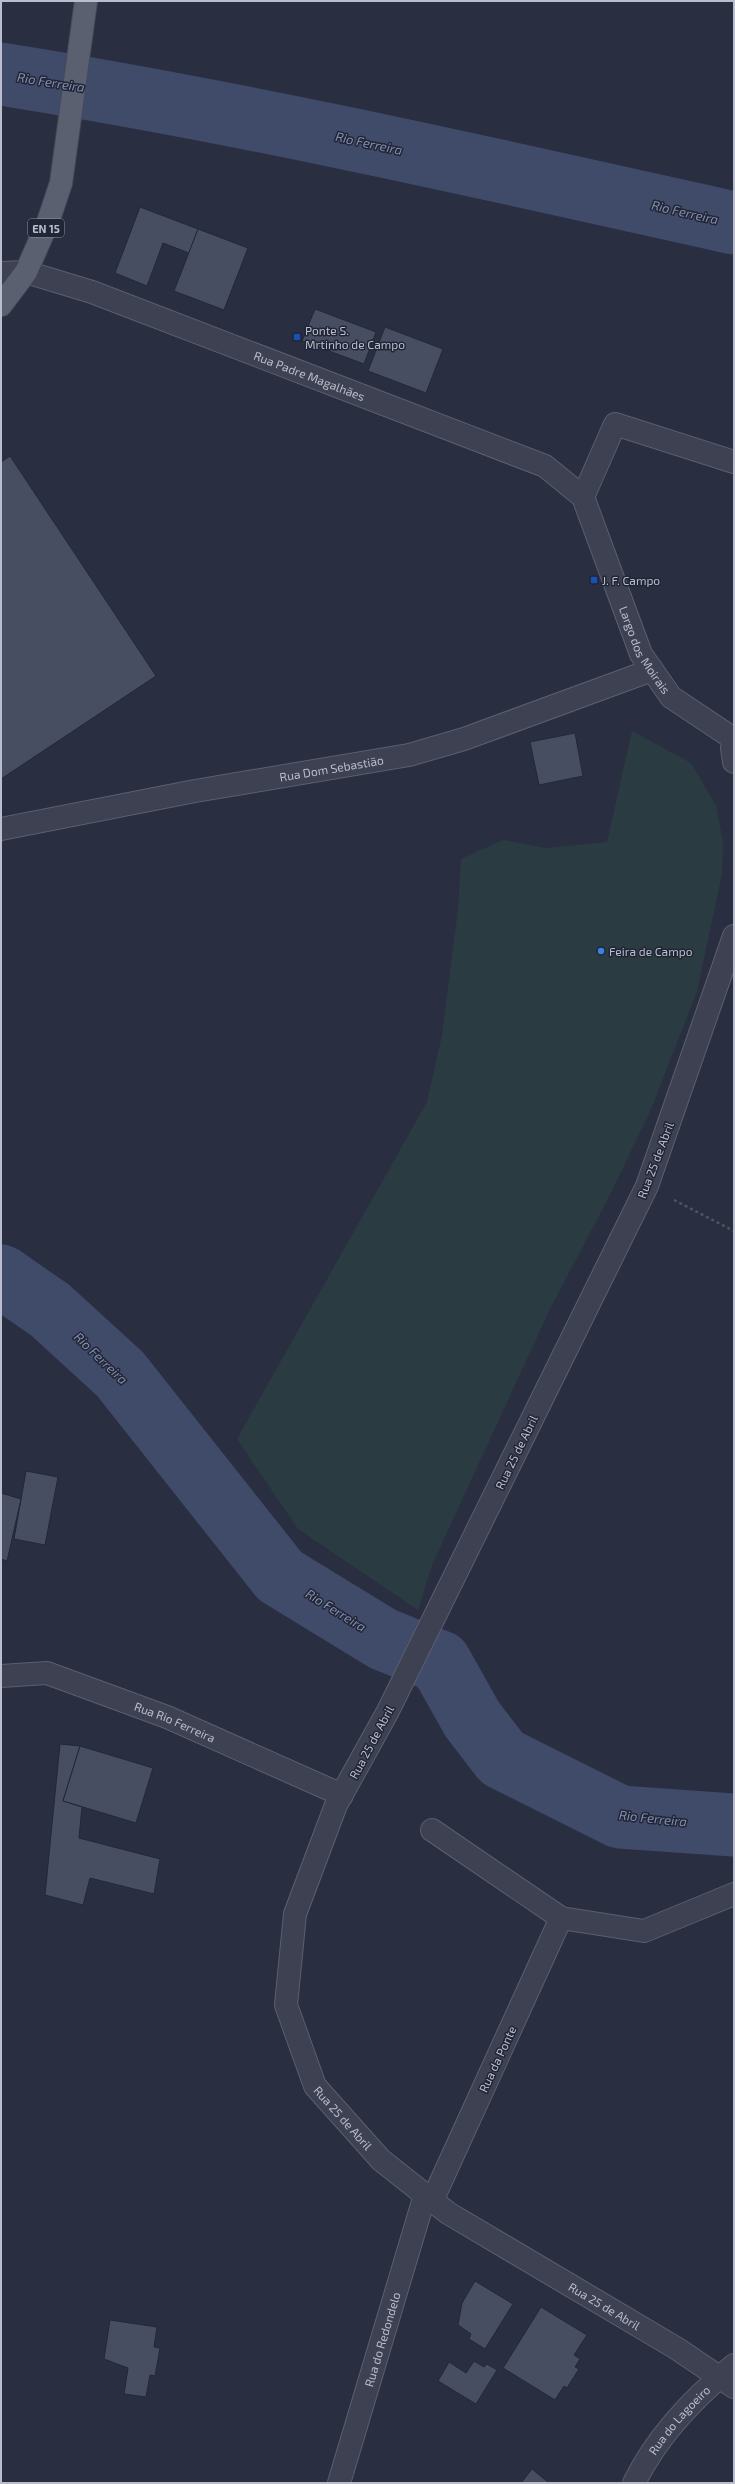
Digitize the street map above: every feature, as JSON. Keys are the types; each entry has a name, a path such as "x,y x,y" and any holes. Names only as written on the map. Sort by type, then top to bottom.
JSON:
{"main road":[{"name":"EN 15","path":"1,305 26,272 48,222 61,183 86,2"}],"street":[{"name":"Rua Padre Magalhães","path":"1,273 26,272 92,292 545,466 583,497"},
{"path":"583,497 615,424 734,462"},
{"name":"Largo dos Moirais","path":"583,497 641,654 671,697 734,739"},
{"name":"Rua Dom Sebastião","path":"1,829 195,791 409,755 464,739 652,670"},
{"path":"734,739 732,748 734,762"},
{"name":"Rua 25 de Abril","path":"729,2377 676,2348 448,2213 381,2160 315,2086 286,2005 296,1914 342,1794 388,1711 647,1186 734,936"},
{"name":"Rua Rio Ferreira","path":"1,1676 47,1673 167,1717 342,1794"},
{"path":"432,1830 561,1918 644,1931 734,1894"},
{"name":"Rua da Ponte","path":"428,2198 561,1918"},
{"name":"Rua do Redondelo","path":"339,2483 428,2198"},
{"name":"Rua do Lagoeiro","path":"634,2483 641,2469 677,2416 729,2377"}],"path":[{"path":"647,1186 734,1231"}],"shaded area":[{"path":"632,731 691,763 716,806 723,843 722,874 697,991 652,1107 613,1189 550,1309 432,1565 418,1610 298,1529 237,1439 427,1102 442,1035 458,910 461,859 503,840 546,848 607,842"}],"building":[{"path":"140,207 198,229 189,253 163,243 147,286 115,273"},
{"path":"198,229 248,248 224,310 174,291"},
{"path":"315,309 376,332 364,364 302,341"},
{"path":"385,327 443,349 426,393 368,371"},
{"path":"10,456 156,676 1,779 1,462"},
{"path":"575,733 583,776 539,785 530,742"},
{"path":"26,1471 58,1477 45,1545 14,1539"},
{"path":"1,1493 21,1499 7,1561 1,1559"},
{"path":"60,1744 80,1746 63,1801 82,1807 79,1838 160,1859 154,1894 90,1878 83,1905 45,1895"},
{"path":"80,1746 153,1768 136,1823 63,1801"},
{"path":"475,2281 513,2304 485,2349 469,2339 471,2334 458,2325 462,2303"},
{"path":"541,2307 587,2335 574,2355 580,2359 575,2367 579,2369 567,2388 564,2386 555,2400 503,2368"},
{"path":"110,2320 157,2327 154,2347 160,2348 155,2376 150,2375 146,2397 124,2394 128,2368 104,2359"},
{"path":"474,2361 484,2367 487,2364 497,2370 476,2404 438,2381 449,2362 466,2373"},
{"path":"532,2469 549,2483 521,2483"}],"waterway":[{"name":"Rio Ferreira","path":"1,74 93,89 277,124 460,162 734,223"},
{"name":"Rio Ferreira","path":"1,1276 50,1310 120,1374 280,1576 383,1639 440,1662 472,1719 502,1758 620,1817 734,1825"}],"place":[{"name":"Ponte S. Mrtinho de Campo","path":"297,337"},
{"name":"J. F. Campo","path":"594,580"},
{"name":"Feira de Campo","path":"601,951"}]}
